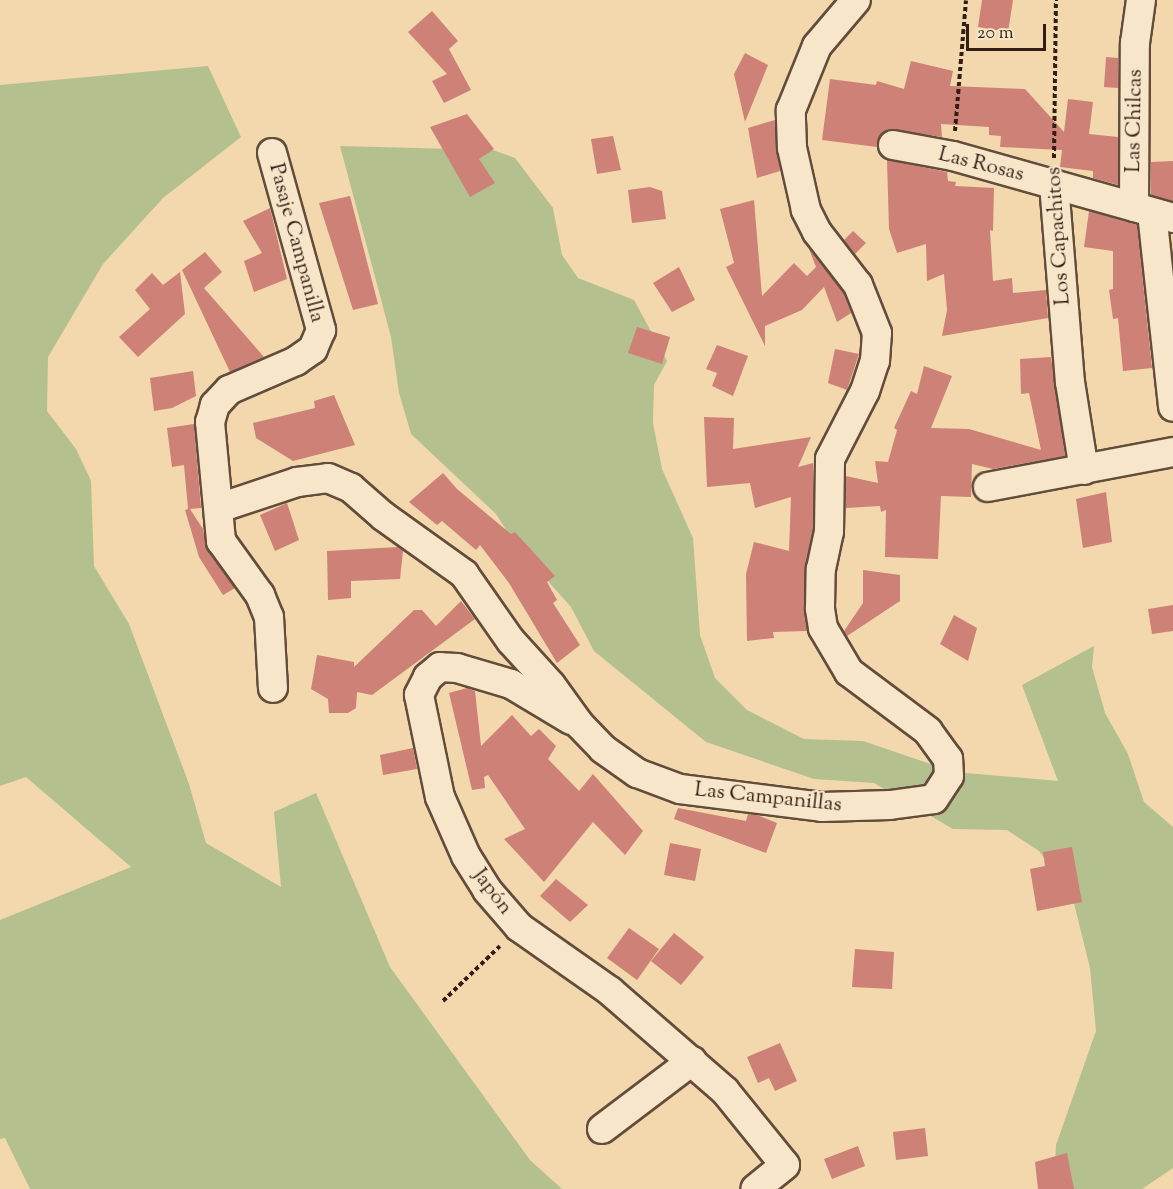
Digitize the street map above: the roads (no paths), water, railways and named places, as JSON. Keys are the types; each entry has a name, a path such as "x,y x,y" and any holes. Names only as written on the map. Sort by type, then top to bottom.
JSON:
{"street":[{"name":"Las Campanillas","path":"219,508 297,482 328,477 351,488 383,516 464,574 511,641 552,685 580,726 603,749 637,773 691,790 822,807 890,806 934,799 949,776 948,759 928,731 849,672 823,628 820,608 821,569 829,532 830,459 865,391 875,361 878,333 858,285 817,232 806,210 792,148 791,110 817,46 856,0"},
{"name":"Las Chilcas","path":"1141,0 1135,43 1173,408"},
{"name":"Las Rosas","path":"892,145 953,156 1153,213"},
{"name":"Pasaje Campanilla","path":"272,153 321,330 313,349 230,390 214,405 210,422 221,541 227,554 260,595 269,617 273,688"},
{"name":"Los Capachitos","path":"1054,183 1070,382 1084,470"},
{"path":"988,487 1173,452"},
{"name":"Japón","path":"580,726 511,684 457,668 440,667 422,685 419,695 426,742 440,797 466,856 487,890 519,927 610,991 725,1091 785,1165 755,1189"},
{"path":"602,1129 692,1061"}]}
